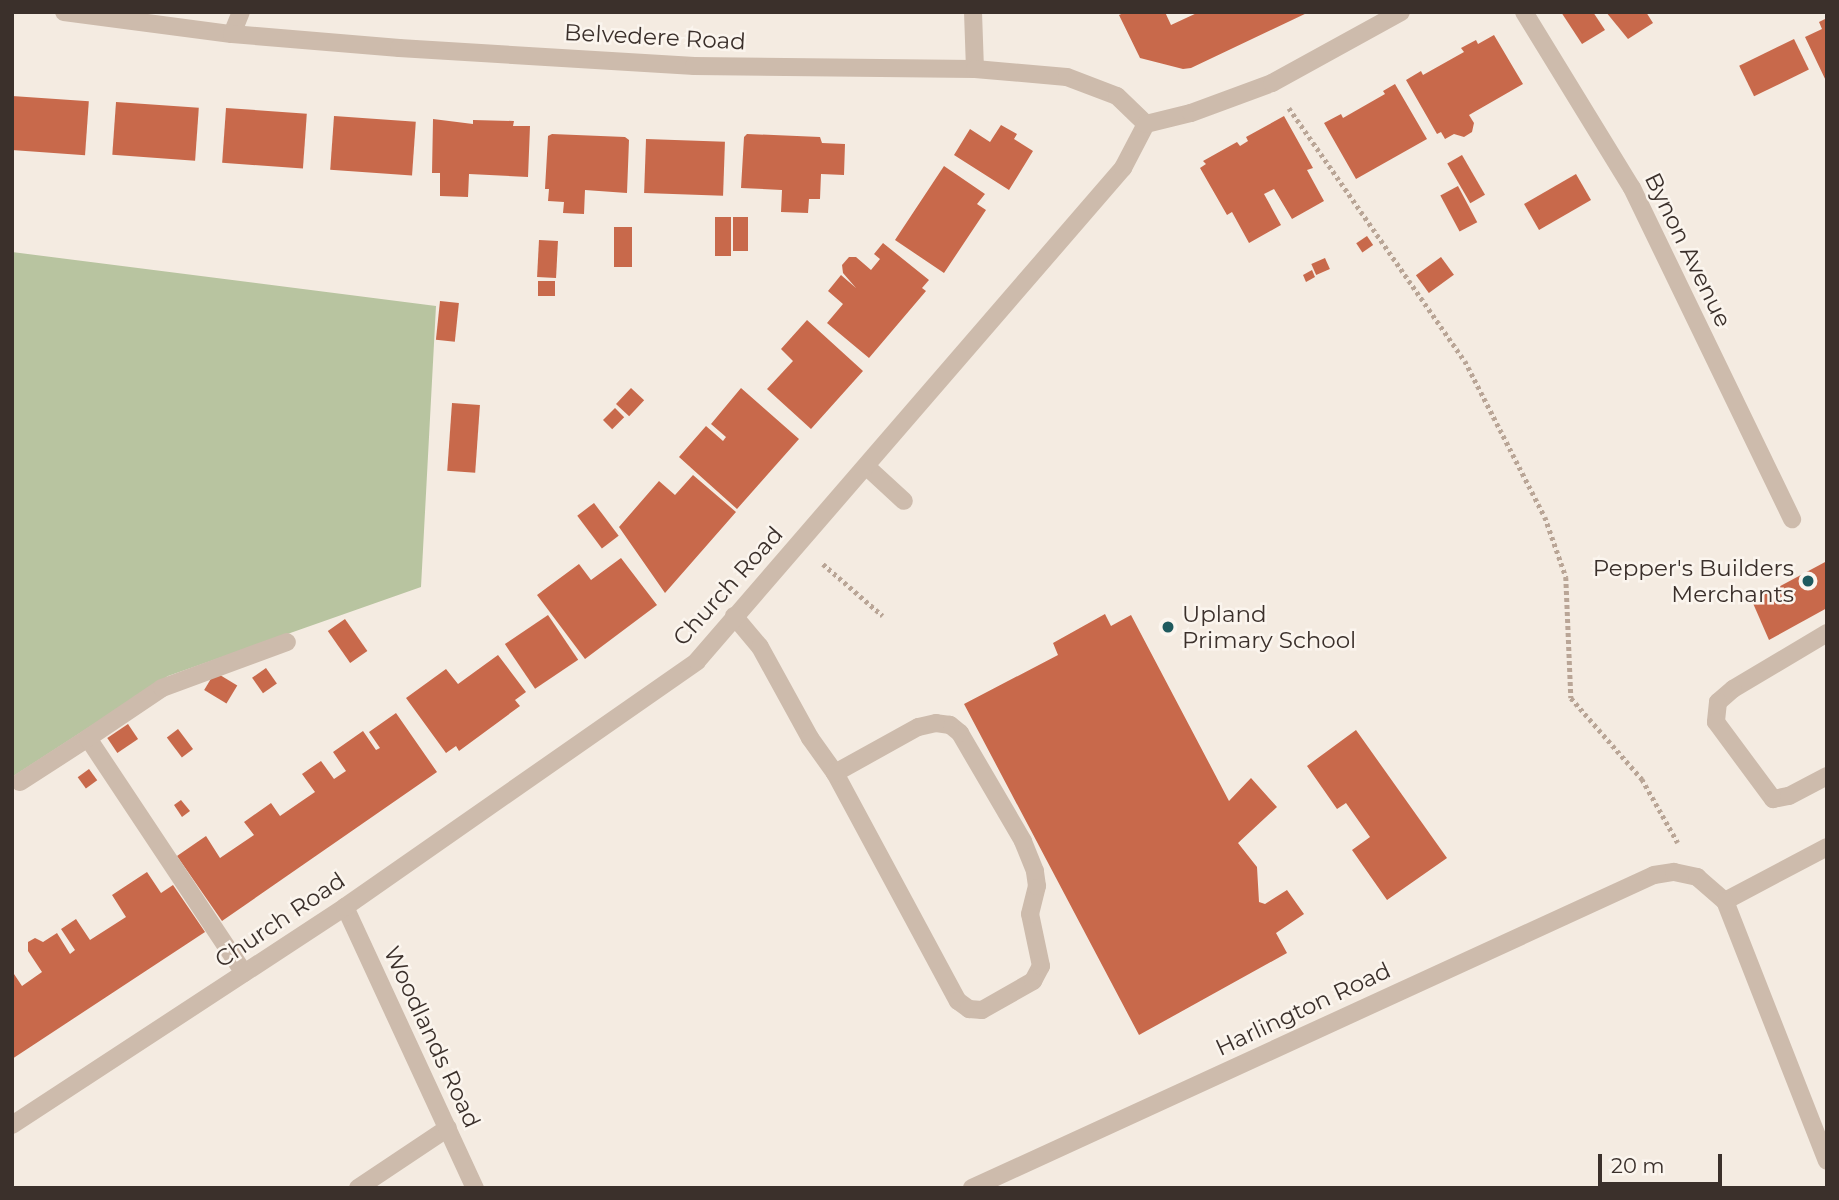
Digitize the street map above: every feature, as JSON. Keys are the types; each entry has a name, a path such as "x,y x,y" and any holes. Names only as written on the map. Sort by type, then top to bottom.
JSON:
{"street":[{"name":"Belvedere Road","path":"64,12 232,34 399,48 694,66 975,69 1066,77 1117,96 1146,124"},
{"path":"232,34 241,12"},
{"path":"973,12 975,69"},
{"path":"1146,124 1191,113 1272,83 1401,12"},
{"name":"Bynon Avenue","path":"1524,12 1632,188 1792,519"},
{"name":"Church Road","path":"12,1125 345,907 697,661 1123,168 1146,124"},
{"path":"867,467 904,501"},
{"path":"734,616 760,647 810,738 835,773 958,1001 969,1009 982,1010 1033,981 1041,966 1030,914 1037,886 1035,871 1023,841 960,733 950,725 936,723 919,727 835,773"},
{"path":"1827,633 1733,689 1718,702 1716,722 1773,799 1789,796 1827,776"},
{"path":"20,782 162,688 287,642"},
{"path":"88,738 244,974"},
{"path":"1725,901 1827,847"},
{"name":"Harlington Road","path":"972,1188 1654,874 1674,872 1697,877"},
{"path":"1697,877 1725,901 1827,1161"},
{"name":"Woodlands Road","path":"345,907 475,1188"},
{"path":"358,1188 448,1128"}],"path":[{"path":"1272,83 1465,361 1545,517 1566,577 1572,698 1642,779 1697,877"},
{"path":"823,564 883,616"}],"green space":[{"path":"12,252 436,306 421,587 168,676 12,777"}],"building":[{"path":"1126,12 1165,12 1171,25 1199,12 1309,12 1191,68 1183,69 1140,58 1119,15"},
{"path":"1561,12 1593,12 1605,30 1582,44"},
{"path":"1606,12 1646,12 1653,23 1628,39"},
{"path":"1827,18 1827,83 1805,37 1822,29 1819,22"},
{"path":"1494,35 1523,84 1469,115 1474,123 1472,132 1464,137 1454,134 1445,139 1441,132 1437,134 1406,80 1421,71 1423,75 1464,52 1461,48 1476,40 1478,44"},
{"path":"1794,39 1809,70 1754,96 1739,66"},
{"path":"1395,84 1427,139 1356,179 1324,123 1341,114 1343,118 1385,94 1383,91"},
{"path":"12,96 89,101 85,155 12,150"},
{"path":"116,102 199,108 195,161 112,155"},
{"path":"226,108 307,114 303,169 222,163"},
{"path":"334,116 416,122 412,176 330,170"},
{"path":"1284,116 1313,168 1307,170 1324,201 1292,219 1274,189 1264,194 1281,225 1249,243 1232,212 1227,215 1200,168 1206,164 1203,161 1237,142 1240,146 1248,141 1246,137"},
{"path":"433,119 473,124 473,120 514,121 513,126 530,126 528,177 469,174 468,197 440,196 440,173 432,173"},
{"path":"1001,125 1017,134 1014,139 1033,151 1009,190 954,155 970,129 990,142"},
{"path":"747,134 820,137 822,143 845,144 844,175 821,174 820,199 809,199 808,213 781,212 782,190 741,188 744,137"},
{"path":"548,136 625,137 629,140 627,193 585,190 584,214 563,213 564,202 548,201 549,189 545,189"},
{"path":"646,139 725,142 723,196 644,193"},
{"path":"1462,155 1485,195 1470,203 1447,164"},
{"path":"944,166 985,194 977,204 986,210 944,273 895,240"},
{"path":"1576,174 1591,200 1539,230 1524,204"},
{"path":"1458,186 1477,222 1460,232 1440,195"},
{"path":"715,217 731,217 731,256 715,256"},
{"path":"733,217 748,217 748,251 733,251"},
{"path":"614,227 632,227 632,267 614,267"},
{"path":"1367,236 1373,245 1362,252 1356,243"},
{"path":"539,240 558,241 556,278 537,277"},
{"path":"883,243 929,280 922,288 926,291 869,358 827,323 843,304 828,291 841,275 856,288 843,273 842,265 849,257 856,257 871,270 880,259 874,254"},
{"path":"1441,257 1454,275 1429,293 1416,275"},
{"path":"1325,258 1330,269 1316,275 1311,264"},
{"path":"1312,270 1315,277 1306,282 1303,275"},
{"path":"538,281 555,281 555,296 538,296"},
{"path":"440,301 459,303 455,342 436,340"},
{"path":"807,320 863,371 811,429 767,389 793,361 781,349"},
{"path":"631,388 644,400 629,416 616,404"},
{"path":"741,388 799,439 737,509 679,457 706,426 723,441 726,437 711,424"},
{"path":"452,403 480,405 475,473 447,471"},
{"path":"615,408 624,417 612,429 603,420"},
{"path":"693,475 736,512 665,593 619,527 659,481 675,495"},
{"path":"594,503 619,536 602,548 577,516"},
{"path":"621,558 657,605 585,659 537,595 579,564 591,580"},
{"name":"Pepper's Builders Merchants","path":"1827,561 1827,608 1769,640 1752,601"},
{"path":"1105,614 1111,626 1131,615 1229,801 1251,778 1277,807 1238,843 1257,867 1259,902 1265,904 1287,890 1304,914 1276,933 1287,953 1139,1035 964,704 1058,655 1053,643"},
{"path":"548,615 578,660 535,689 505,644"},
{"path":"345,619 367,651 350,663 328,631"},
{"path":"498,655 526,692 515,700 520,706 459,751 456,746 446,753 406,698 446,669 458,684"},
{"path":"266,668 277,684 263,693 252,678"},
{"path":"215,672 237,685 226,703 204,690"},
{"path":"396,713 437,772 222,921 177,856 206,836 220,858 254,835 244,822 271,803 280,816 315,792 302,774 321,761 334,779 346,771 333,752 363,731 376,750 380,748 369,732"},
{"path":"128,724 138,739 117,753 107,738"},
{"path":"178,729 193,749 182,757 167,737"},
{"path":"1356,730 1447,858 1387,900 1352,850 1370,837 1346,803 1337,809 1307,766"},
{"path":"89,769 97,780 86,789 78,777"},
{"path":"181,800 190,811 182,817 174,805"},
{"path":"147,872 161,893 173,885 205,932 12,1059 12,971 22,986 42,972 28,951 28,942 35,938 43,942 57,933 70,954 75,950 61,929 76,919 90,940 126,917 112,895"}],"place":[{"name":"Pepper's Builders Merchants","path":"1808,581"},
{"name":"Upland Primary School","path":"1168,627"}]}
